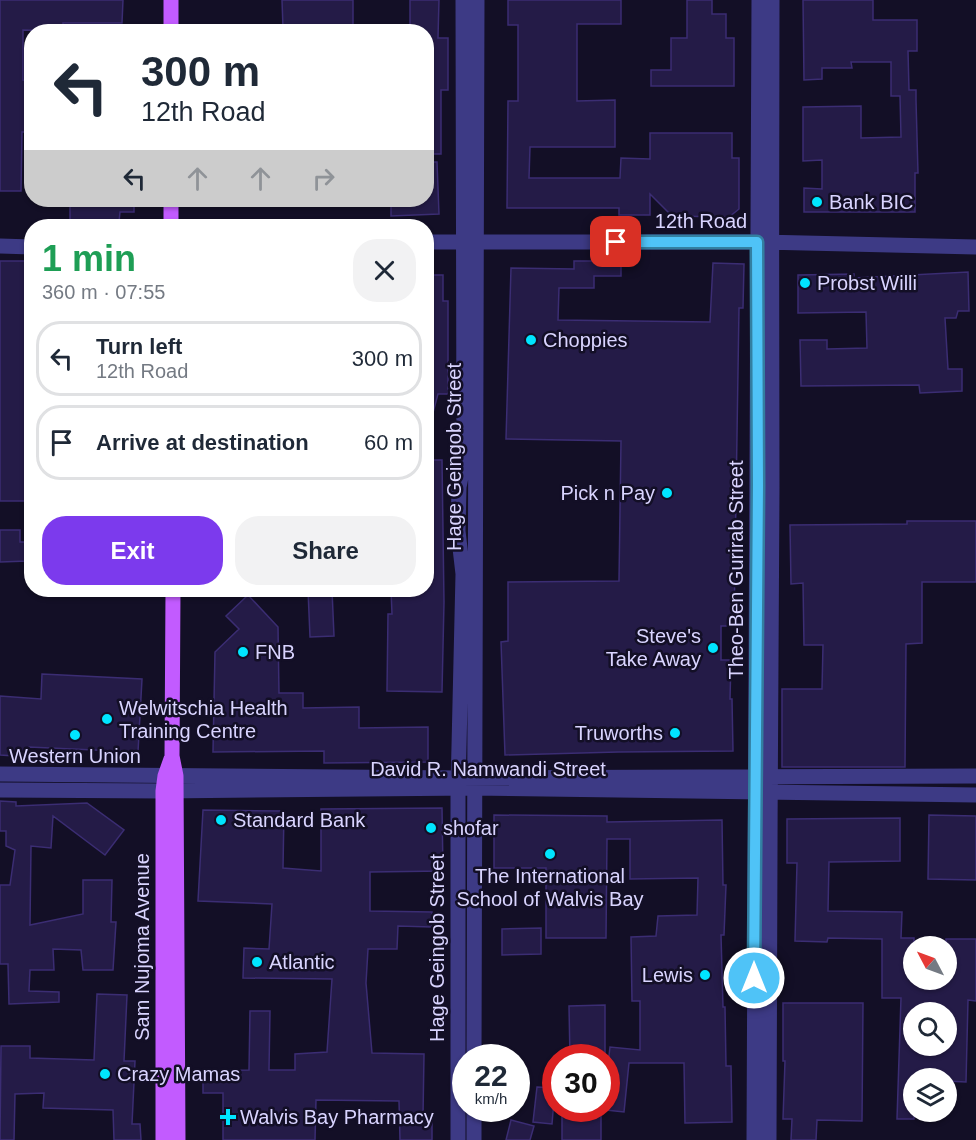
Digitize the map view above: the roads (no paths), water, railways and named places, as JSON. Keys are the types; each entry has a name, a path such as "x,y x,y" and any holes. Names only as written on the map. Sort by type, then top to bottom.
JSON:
{"main road":[{"path":"171,0 171,24"},
{"name":"Sam Nujoma Avenue","path":"163,1140 172,756 173,597"},
{"name":"Sam Nujoma Avenue","path":"170,784 178,1140"}],"street":[{"name":"Hage Geingob Street","path":"464,0 470,241"},
{"name":"Hage Geingob Street","path":"458,1140 466,783 470,241 477,0"},
{"name":"Theo-Ben Gurirab Street","path":"754,1140 772,485 759,0"},
{"name":"Theo-Ben Gurirab Street","path":"764,242 772,0"},
{"name":"12th Road","path":"434,242 764,242 976,247"},
{"path":"0,246 24,246"},
{"name":"David R. Namwandi Street","path":"0,774 170,784"},
{"name":"David R. Namwandi Street","path":"762,785 976,776"},
{"name":"Hage Geingob Street","path":"466,783 474,1044"},
{"name":"David R. Namwandi Street","path":"0,790 170,784 466,783 762,785 976,795"},
{"name":"Theo-Ben Gurirab Street","path":"762,785 770,1140"},
{"path":"474,1122 474,1140"}],"place":[{"name":"Bank BIC","path":"817,202"},
{"name":"Probst Willi","path":"805,283"},
{"name":"Choppies","path":"531,340"},
{"name":"Pick n Pay","path":"667,493"},
{"name":"Steve's Take Away","path":"713,648"},
{"name":"FNB","path":"243,652"},
{"name":"Welwitschia Health Training Centre","path":"107,719"},
{"name":"Truworths","path":"675,733"},
{"name":"Western Union","path":"75,735"},
{"name":"Standard Bank","path":"221,820"},
{"name":"shofar","path":"431,828"},
{"name":"The International School of Walvis Bay","path":"550,854"},
{"name":"Atlantic","path":"257,962"},
{"name":"Lewis","path":"705,975"},
{"name":"Crazy Mamas","path":"105,1074"},
{"name":"Walvis Bay Pharmacy","path":"228,1117"}]}
